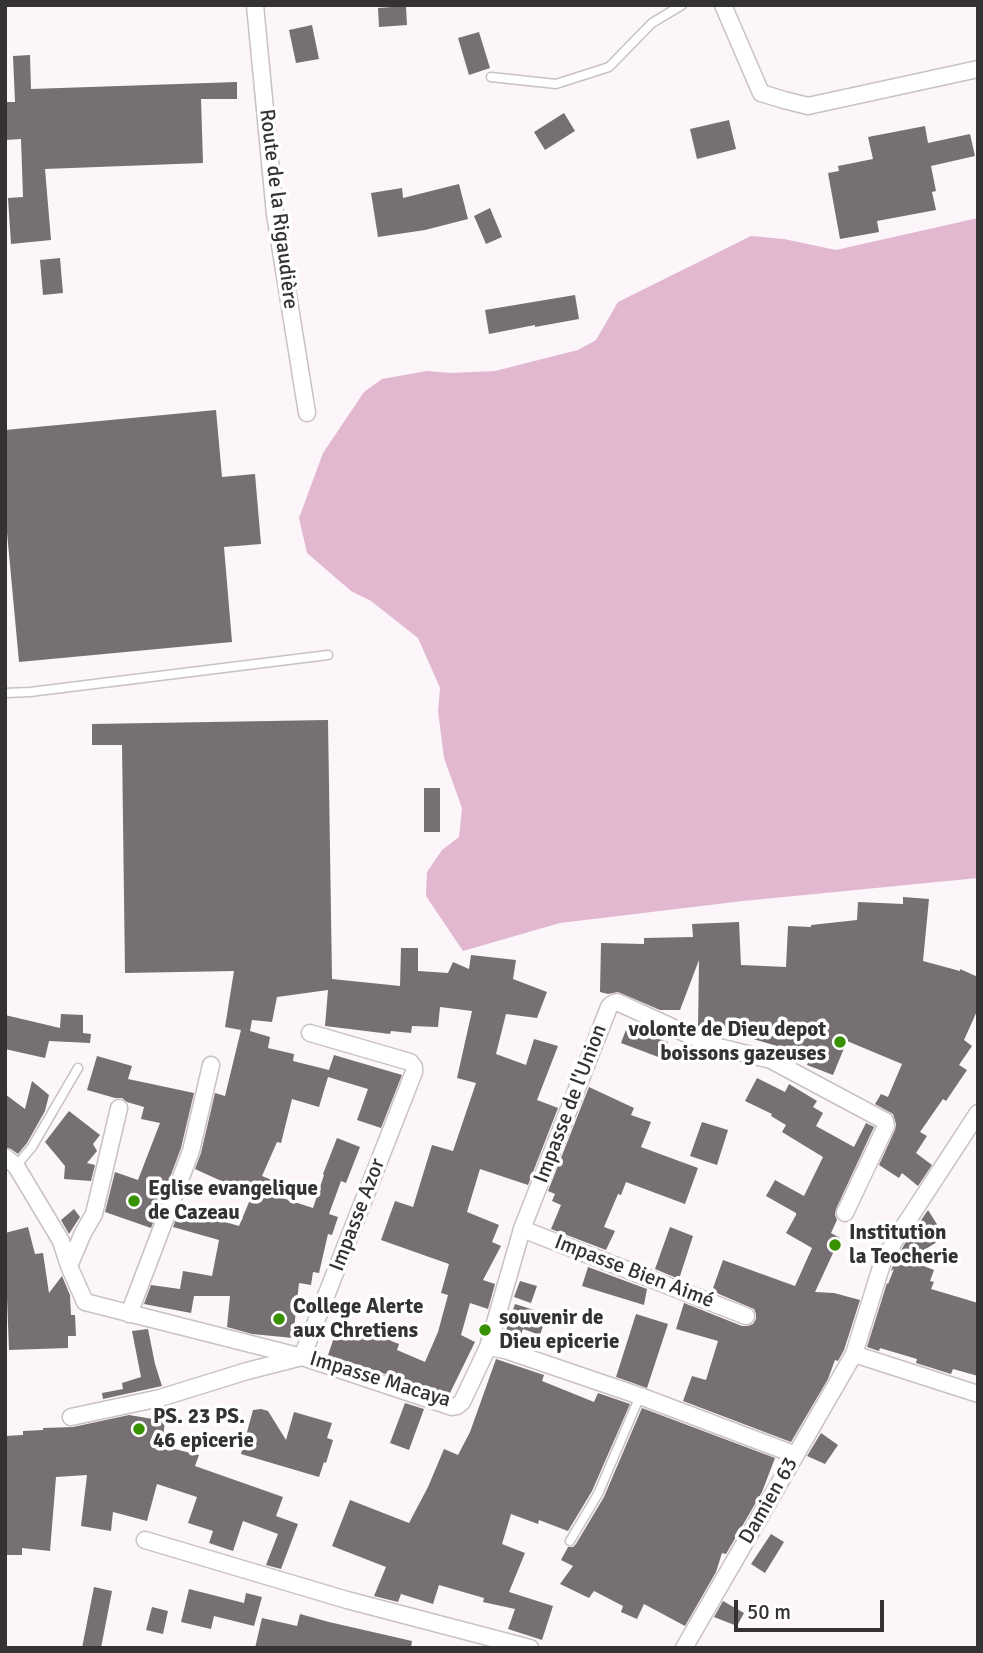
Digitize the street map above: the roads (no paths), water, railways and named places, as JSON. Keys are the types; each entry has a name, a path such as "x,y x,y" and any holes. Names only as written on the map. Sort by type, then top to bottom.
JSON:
{"street":[{"name":"Route de la Rigaudière","path":"256,5 275,214 307,413"},
{"path":"723,5 761,93 784,100 808,106 978,69"},
{"name":"Impasse de l'Union","path":"488,1347 522,1229 608,1007 612,1003 617,1002 711,1045 771,1060 885,1121 886,1126 845,1213"},
{"name":"Impasse Azor","path":"302,1357 414,1072 410,1062 310,1033"},
{"path":"129,1314 191,1151 211,1065"},
{"path":"69,1266 94,1214 119,1108"},
{"name":"Damien 63","path":"684,1648 854,1354 881,1264 978,1113"},
{"name":"Impasse Macaya","path":"10,1161 61,1241 85,1302 302,1357 452,1406 462,1402 488,1347"},
{"name":"Impasse Bien Aimé","path":"522,1229 746,1316"},
{"path":"488,1347 505,1350 640,1396 796,1455"},
{"path":"854,1354 978,1394"},
{"path":"71,1417 160,1398 302,1357"},
{"path":"145,1540 384,1611 530,1648"}],"lane":[{"path":"491,77 556,84 609,67 652,23 682,5"},
{"path":"5,693 328,655"},
{"path":"10,1161 32,1147 78,1069"},
{"path":"570,1541 598,1494 640,1396"}],"place":[{"name":"volonte de Dieu depot boissons gazeuses","path":"840,1042"},
{"name":"Eglise evangelique de Cazeau","path":"134,1201"},
{"name":"Institution la Teocherie","path":"835,1245"},
{"name":"College Alerte aux Chretiens","path":"279,1319"},
{"name":"souvenir de Dieu epicerie","path":"485,1330"},
{"name":"PS. 23 PS. 46 epicerie","path":"139,1429"}]}
